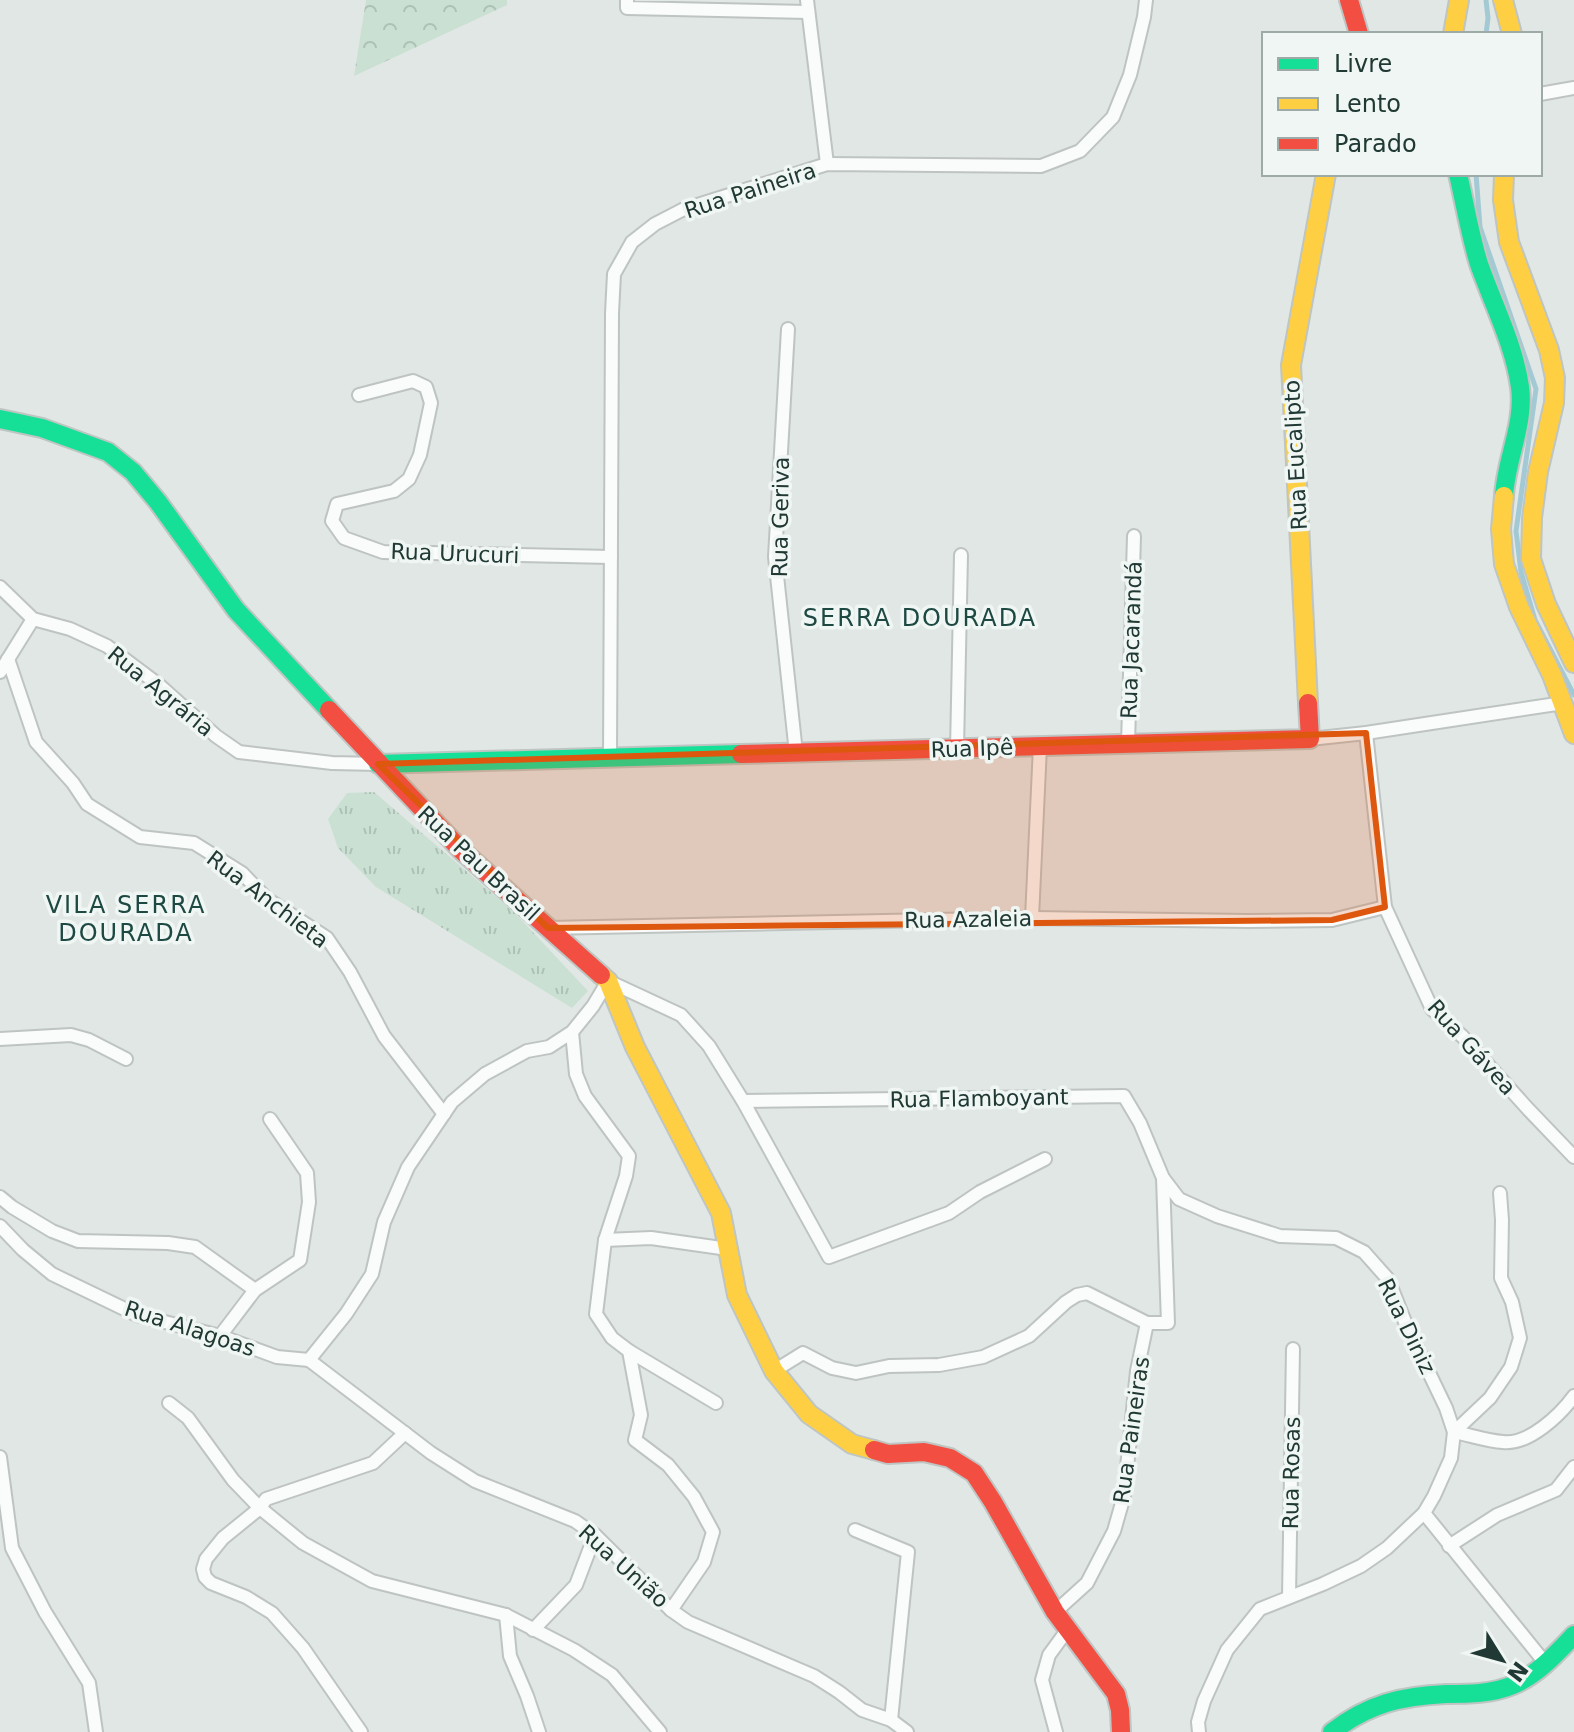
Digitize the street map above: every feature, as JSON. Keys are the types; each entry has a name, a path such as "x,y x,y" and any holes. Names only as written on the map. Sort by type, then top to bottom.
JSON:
{"street":[{"path":"627,0 627,8 807,6 827,164"},
{"name":"Rua Paineira","path":"610,758 614,274 632,242 655,224 682,210 827,164 1041,166 1080,151 1113,117 1130,75 1146,0"},
{"path":"1349,0 1359,32"},
{"path":"1453,32 1459,0"},
{"path":"1503,0 1511,32"},
{"path":"1542,94 1574,88"},
{"name":"Rua Eucalipto","path":"1310,739 1291,365 1326,176"},
{"path":"1458,176 1478,260 1512,354 1520,388 1519,422 1505,478 1501,529 1504,564 1519,607 1574,734"},
{"path":"1504,176 1503,200 1509,242 1549,350 1555,378 1554,403 1536,487 1531,559 1546,604 1574,663"},
{"name":"Rua Geriva","path":"788,329 775,557 796,753"},
{"name":"Rua Urucuri","path":"359,395 413,381 426,387 431,403 420,455 409,479 394,491 337,504 332,521 344,538 383,552 611,557"},
{"name":"Rua Pau Brasil","path":"0,419 42,428 108,452 133,472 236,610 461,850 608,981 681,1015 709,1046 743,1101 829,1257 949,1213 980,1192 1045,1159"},
{"name":"Rua Jacarandá","path":"1128,744 1134,536"},
{"path":"957,749 961,555"},
{"name":"Rua Agrária","path":"0,587 33,619 70,629 107,646 239,752 332,763 378,764"},
{"path":"0,672 33,619"},
{"name":"Rua Anchieta","path":"8,659 36,742 73,783 87,804 140,837 194,843 242,873 267,899 327,938 350,972 384,1036 444,1114"},
{"name":"Rua Ipê","path":"378,764 1310,739 1563,703"},
{"name":"Rua Gávea","path":"1366,733 1385,907 1432,1009 1463,1037 1574,1157"},
{"path":"1032,918 1040,746"},
{"name":"Rua Azaleia","path":"548,928 1032,918 1332,920 1385,907"},
{"path":"309,1360 346,1314 372,1274 384,1222 408,1167 452,1102 485,1074 527,1051 549,1047 572,1032 608,981"},
{"path":"608,981 635,1047 721,1213 737,1295 774,1371 809,1414 852,1444 888,1454 924,1452 950,1458 974,1473 1055,1612 1116,1694 1120,1710 1118,1729"},
{"path":"572,1032 576,1074 585,1096 629,1156 626,1176 605,1240 596,1314 612,1338 629,1351 716,1403"},
{"path":"0,1039 71,1035 89,1040 126,1059"},
{"name":"Rua Flamboyant","path":"743,1101 1124,1096 1140,1123 1163,1178"},
{"path":"220,1336 255,1290 300,1260 309,1202 307,1173 270,1119"},
{"path":"774,1371 803,1353 832,1368 856,1373 889,1366 939,1365 983,1357 1029,1336 1066,1302 1087,1293 1147,1323 1168,1323 1163,1178"},
{"name":"Rua Diniz","path":"1163,1178 1179,1199 1217,1216 1280,1236 1336,1238 1364,1252 1388,1279 1454,1432"},
{"path":"1199,1732 1198,1722 1204,1701 1227,1650 1260,1609 1361,1566 1387,1548 1424,1513 1451,1458 1454,1432 1490,1398 1511,1367 1520,1338 1512,1302 1501,1278 1500,1193"},
{"path":"0,1197 52,1231 78,1241 168,1243 195,1247 255,1290"},
{"name":"Rua Alagoas","path":"0,1226 52,1274 137,1315 220,1336 277,1357 309,1360"},
{"path":"605,1240 651,1238 728,1249"},
{"name":"Rua Paineiras","path":"1055,1612 1087,1583 1114,1531 1124,1496 1137,1371 1147,1323"},
{"name":"Rua Rosas","path":"1289,1597 1293,1349"},
{"path":"629,1351 641,1415 635,1440 668,1465 694,1497 713,1532 704,1562 671,1610"},
{"name":"Rua União","path":"309,1360 431,1453 475,1481 575,1521 595,1535 671,1610 688,1622 814,1676 862,1710 891,1720 907,1732"},
{"path":"1454,1432 1506,1443 1535,1434 1574,1396"},
{"path":"169,1403 188,1418 233,1480 260,1508 303,1543 372,1581 506,1615 574,1650 612,1675 660,1732"},
{"path":"361,1732 303,1648 272,1613 246,1597 211,1583 203,1569 206,1559 223,1538 260,1508 266,1499 373,1463 405,1433"},
{"path":"0,1457 12,1548 45,1612 89,1683 96,1732"},
{"path":"1449,1546 1497,1515 1556,1490 1574,1467"},
{"path":"1424,1513 1546,1664"},
{"path":"855,1530 908,1552 891,1720"},
{"path":"533,1630 576,1585 595,1535"},
{"path":"506,1615 510,1656 539,1732"},
{"path":"1056,1732 1042,1680 1049,1655 1068,1629"},
{"path":"1332,1732 1377,1704 1413,1695 1485,1693 1517,1684 1546,1664 1574,1635"}],"highlighted area":[{"path":"1366,733 1385,907 1332,920 548,928 378,764"}],"green space":[{"path":"366,0 507,0 507,5 354,76"},
{"path":"374,792 514,912 588,991 572,1008 376,887 338,848 328,819 347,793"}],"waterway":[{"path":"1486,0 1486,32"},
{"path":"1476,176 1480,227 1536,389 1516,531 1521,572 1535,620 1574,695"}],"traffic: fast":[{"path":"1458,176 1476,253 1508,340 1520,387 1518,428 1504,496"},
{"path":"0,419 42,428 108,452 133,472 236,610 329,710"},
{"path":"378,764 741,754"},
{"path":"1332,1732 1345,1722 1386,1703 1430,1695 1488,1692 1513,1685 1538,1670 1574,1635"}],"traffic: slow":[{"path":"1453,32 1459,0"},
{"path":"1503,0 1511,32"},
{"path":"1308,703 1291,365 1326,176"},
{"path":"1504,176 1503,200 1509,242 1549,350 1555,378 1554,403 1538,472 1531,559 1546,604 1574,663"},
{"path":"1504,496 1501,529 1504,564 1519,607 1552,675 1574,734"},
{"path":"601,975 608,981 635,1047 721,1213 737,1295 774,1371 809,1414 852,1444 874,1450"}],"traffic: jam":[{"path":"1349,0 1358,32"},
{"path":"741,754 1310,739 1308,703"},
{"path":"329,710 461,850 601,975"},
{"path":"874,1450 888,1454 924,1452 950,1458 974,1473 1055,1612 1116,1694 1121,1732"}],"district":[{"name":"SERRA DOURADA","path":"920,618"},
{"name":"VILA SERRA DOURADA","path":"126,919"}]}
